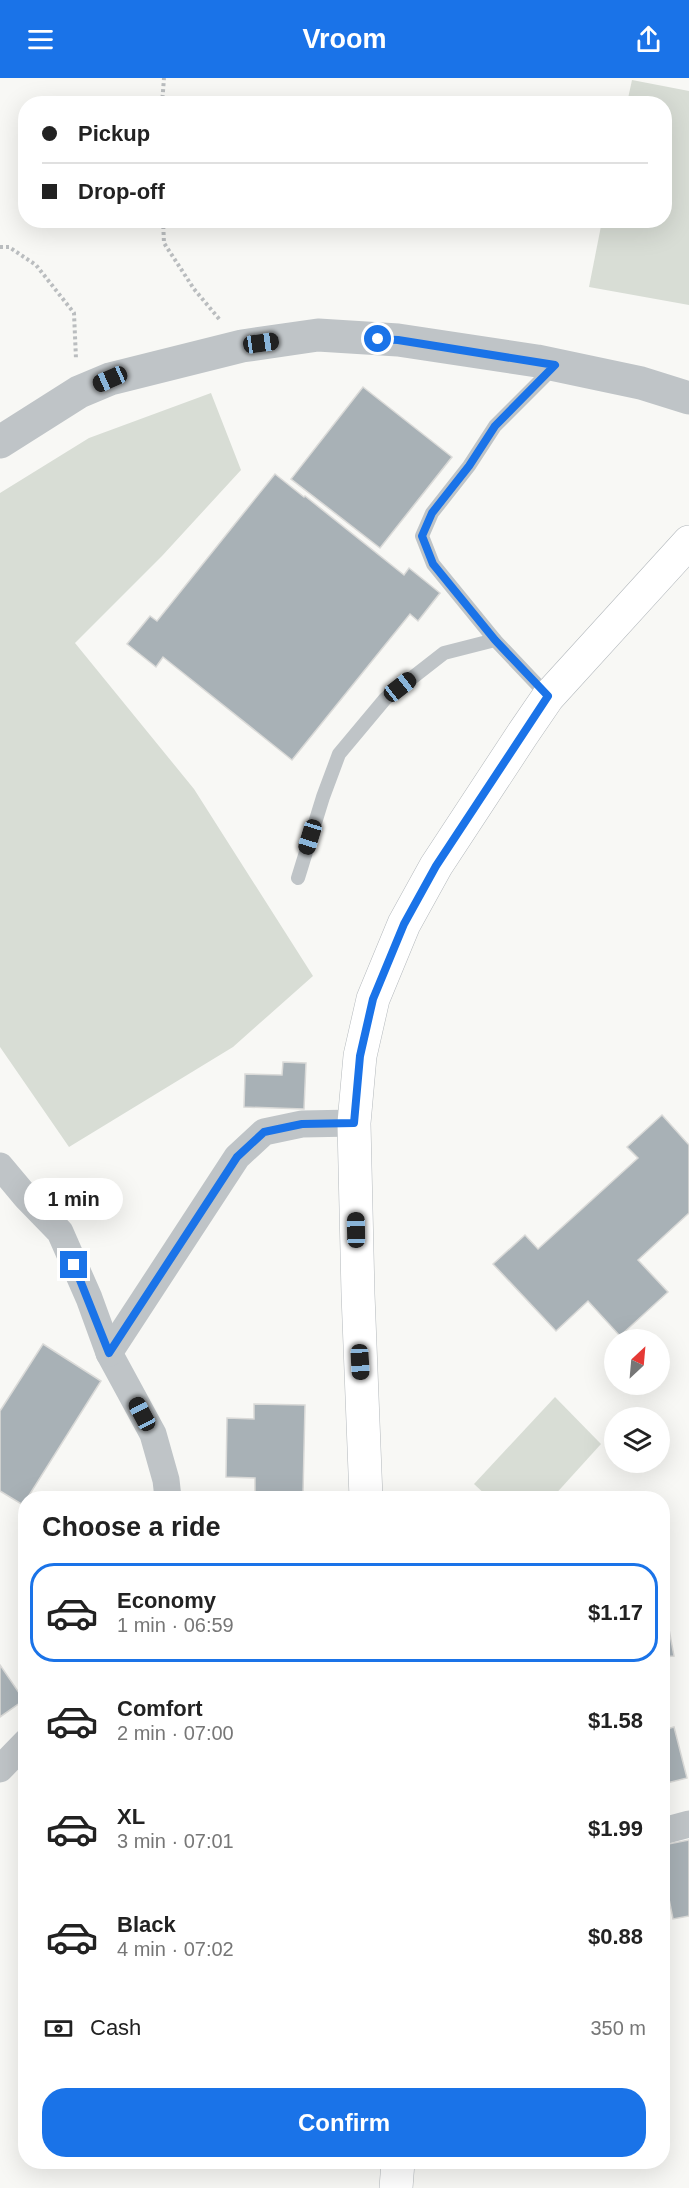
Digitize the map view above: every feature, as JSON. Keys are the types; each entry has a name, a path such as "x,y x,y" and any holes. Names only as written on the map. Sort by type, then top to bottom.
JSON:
{"main road":[{"path":"366,1491 357,1294 354,1123 360,1056 373,999 404,924 436,866 548,696 689,542"},
{"path":"396,2188 397,2169"}],"street":[{"path":"0,442 79,392 110,379 242,346 318,335 398,340 555,365 641,383 689,398"},
{"path":"109,1353 237,1157 264,1132 302,1124 354,1123"},
{"path":"0,1166 60,1232 89,1298 109,1353 153,1434 167,1491"},
{"path":"0,1769 18,1750"},
{"path":"670,1829 689,1824"}],"lane":[{"path":"548,696 495,640 433,564 422,536 432,513 469,466 495,426 555,365"},
{"path":"298,878 339,754 385,699 444,653 495,640"}],"path":[{"path":"163,96 164,78"},
{"path":"163,228 164,243 194,289 242,346"},
{"path":"0,247 9,247 36,265 74,314 79,392"}],"shaded area":[{"path":"632,80 689,91 689,305 589,287 601,228 672,228 672,96 629,96"},
{"path":"211,393 241,470 162,556 75,643 194,789 313,976 233,1047 69,1147 0,1047 0,493 89,438"},
{"path":"555,1397 601,1444 558,1491 482,1491 474,1484"}],"building":[{"path":"363,387 452,457 380,548 291,479"},
{"path":"275,474 404,575 409,568 440,593 418,621 410,614 292,760 163,657 156,667 127,644 150,616 157,621"},
{"path":"283,1062 306,1063 304,1109 244,1107 245,1074 282,1075"},
{"path":"662,1115 689,1145 689,1213 638,1260 668,1292 628,1329 614,1329 588,1301 556,1331 493,1264 525,1235 538,1249 638,1158 627,1147"},
{"path":"43,1344 101,1381 32,1491 18,1491 18,1502 0,1491 0,1411"},
{"path":"254,1404 305,1405 303,1491 255,1491 255,1478 226,1477 227,1418 254,1419"},
{"path":"670,1635 674,1656 670,1656"},
{"path":"0,1665 18,1691 18,1704 0,1717"},
{"path":"674,1727 687,1778 670,1782 670,1728"},
{"path":"689,1840 689,1916 673,1919 670,1904 670,1844"}],"route":[{"path":"74,1265 109,1353 237,1157 264,1132 302,1124 354,1123 360,1056 373,999 404,924 436,866 548,696 495,640 433,564 422,536 432,513 469,466 495,426 555,365 398,340 378,339"}]}
